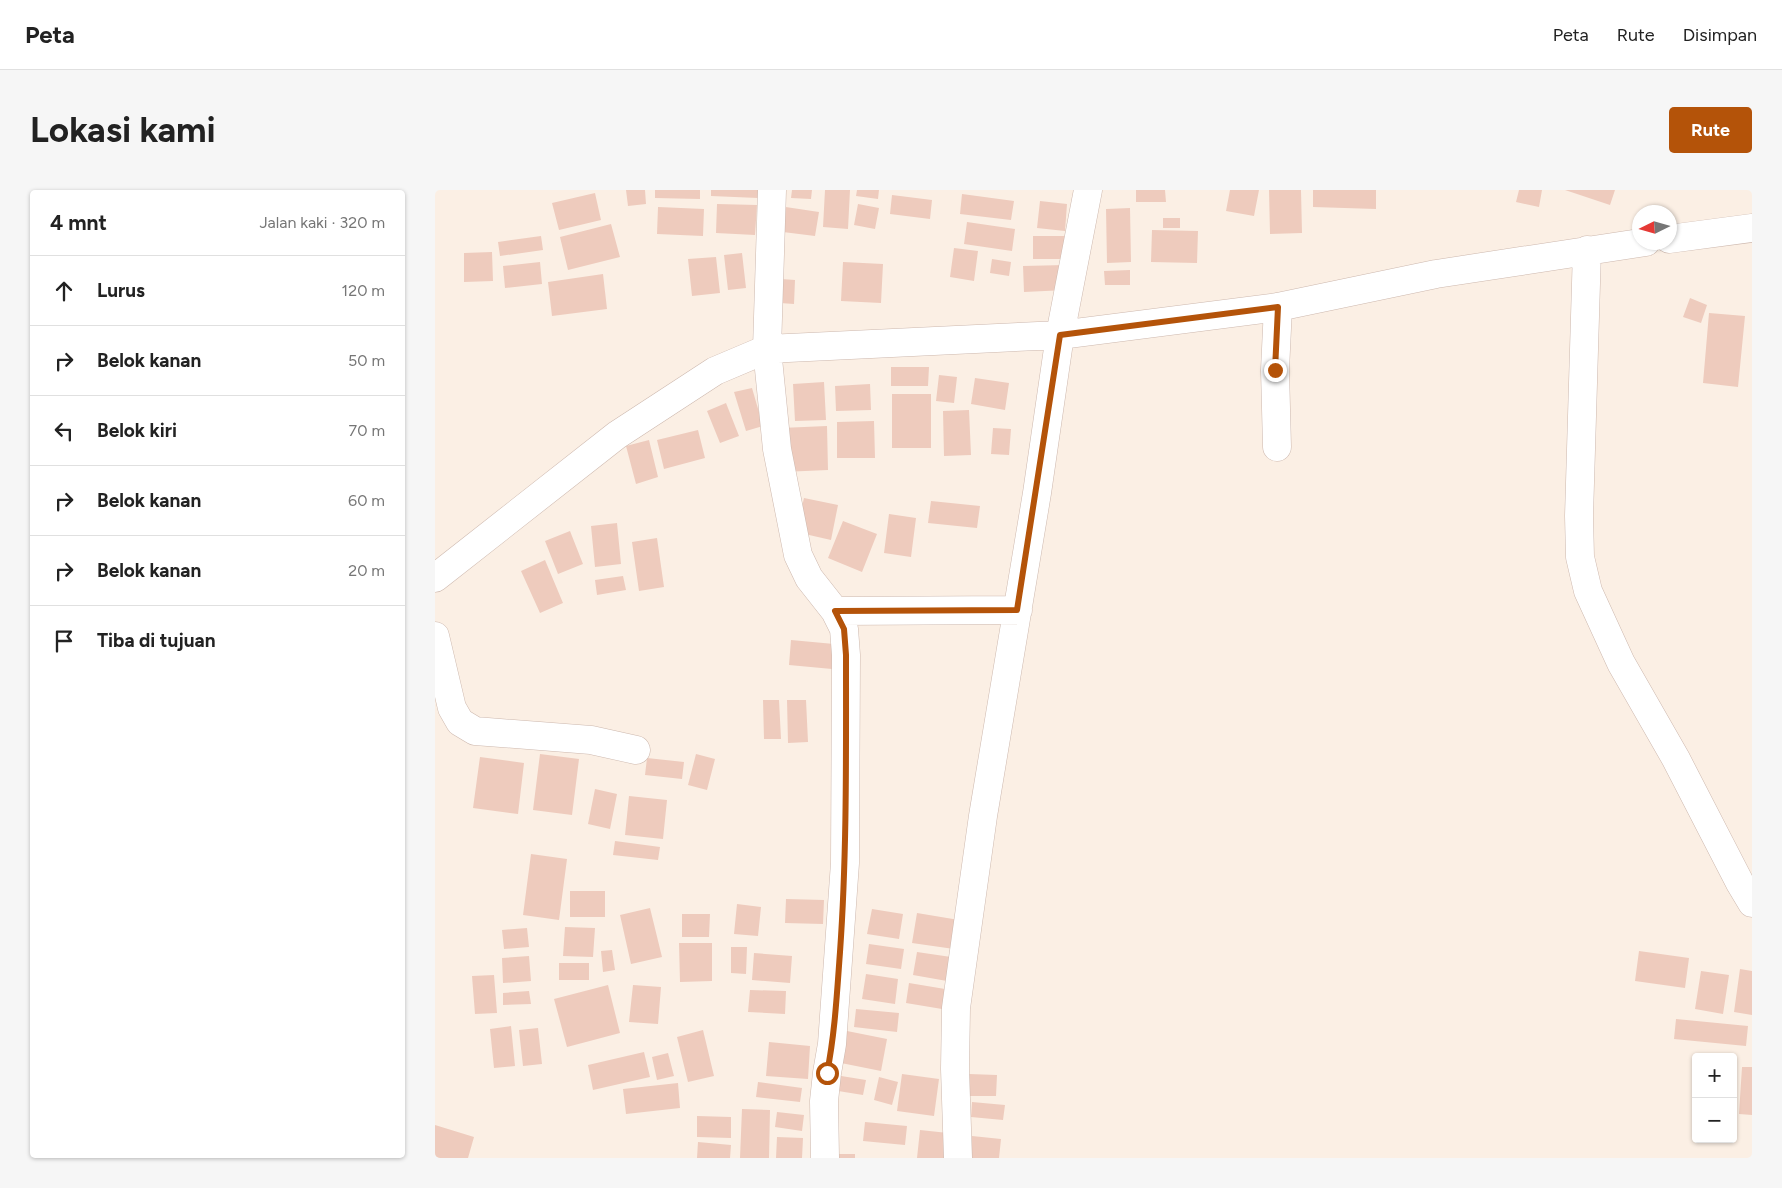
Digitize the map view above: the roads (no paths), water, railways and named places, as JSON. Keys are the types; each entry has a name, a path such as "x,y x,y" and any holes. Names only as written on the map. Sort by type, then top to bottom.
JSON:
{"street":[{"path":"772,190 767,349 777,449 798,555 809,578 835,611 844,629 846,655 845,863 835,1019 824,1101 825,1158"},
{"path":"958,1158 955,1069 956,1008 983,816 1060,335 1088,190"},
{"path":"1677,238 1752,228"},
{"path":"435,578 617,435 715,371 767,349 1060,335 1278,307 1436,274 1632,244"},
{"path":"1587,250 1579,516 1580,557 1588,591 1621,663 1676,760 1752,903"},
{"path":"1277,447 1275,370 1278,307"},
{"path":"835,611 1017,610"},
{"path":"435,636 452,708 460,722 475,731 591,740 636,750"}]}
